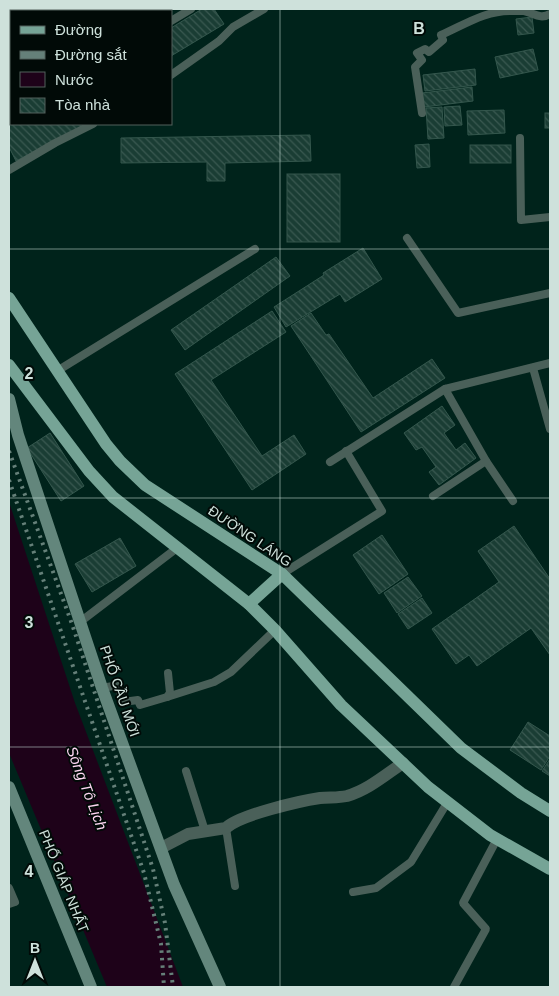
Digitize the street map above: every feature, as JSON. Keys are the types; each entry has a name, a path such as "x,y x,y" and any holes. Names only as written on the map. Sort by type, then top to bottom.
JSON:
{"main road":[{"name":"ĐƯỜNG LÁNG","path":"9,298 106,444 132,474 282,574 461,748 521,793 550,811"},
{"path":"9,365 89,471 113,497 248,604 275,630 341,705 447,803 497,839 550,870"},
{"name":"PHỐ CẦU MỚI","path":"9,399 18,435 102,688 174,885 220,987"},
{"path":"248,604 282,574"},
{"name":"PHỐ GIÁP NHẤT","path":"9,787 91,987"}],"street":[{"path":"161,848 188,834 226,828 230,823 243,817 306,800 346,796 364,790 403,763"}],"lane":[{"path":"172,20 191,9"},
{"path":"172,74 219,42 233,27 264,9"},
{"path":"422,113 415,67 422,60 418,53 425,49 429,52 443,40 441,35 488,14 503,11 526,12 534,16 545,17 550,14"},
{"path":"9,170 55,143 92,125"},
{"path":"520,138 521,220 550,217"},
{"path":"406,238 458,313 550,292"},
{"path":"57,371 255,249"},
{"path":"330,462 445,389 550,364"},
{"path":"533,368 550,429"},
{"path":"445,389 486,462 513,501"},
{"path":"282,574 382,511 346,451"},
{"path":"433,496 486,462"},
{"path":"80,622 177,548"},
{"path":"102,688 118,686 123,702 138,700 140,705 214,682 231,672 275,630"},
{"path":"167,697 170,693 168,673"},
{"path":"186,771 205,831"},
{"path":"353,892 376,888 411,862 447,803"},
{"path":"226,828 235,886"},
{"path":"454,987 486,930 462,903 497,839"},
{"path":"9,888 15,902 9,904"}],"water":[{"name":"Sông Tô Lịch","path":"9,502 75,703 183,987 107,987 9,753"}],"building":[{"path":"90,9 136,10 91,10"},
{"path":"202,9 214,9 224,24 172,55 172,27"},
{"path":"532,17 534,33 518,35 516,19"},
{"path":"533,49 538,70 500,78 495,57"},
{"path":"475,69 476,85 425,91 423,75"},
{"path":"472,87 473,101 424,107 422,93"},
{"path":"460,106 462,125 445,126 444,107"},
{"path":"442,107 444,138 428,139 426,108"},
{"path":"504,110 505,133 468,135 467,111"},
{"path":"545,113 550,113 550,128 545,128"},
{"path":"9,125 86,125 16,161 9,147"},
{"path":"310,135 311,161 225,163 225,181 207,181 207,162 121,163 121,138"},
{"path":"429,144 430,167 417,168 415,145"},
{"path":"470,145 511,145 511,163 470,163"},
{"path":"287,174 340,174 340,242 287,242"},
{"path":"363,248 382,279 345,302 340,294 286,327 274,307"},
{"path":"276,257 290,276 185,350 171,330"},
{"path":"272,311 286,332 211,380 262,456 294,435 306,454 252,490 175,374"},
{"path":"311,313 326,335 329,334 373,398 432,359 445,378 361,432 291,326"},
{"path":"442,406 455,425 444,433 456,450 465,443 476,458 439,485 429,472 436,467 422,447 416,450 404,433"},
{"path":"50,433 84,486 61,501 27,448"},
{"path":"514,526 550,579 550,655 531,628 477,666 469,655 456,664 432,629 499,582 478,551"},
{"path":"382,535 408,574 379,594 353,555"},
{"path":"120,538 136,566 92,592 75,564"},
{"path":"408,577 422,596 397,613 384,593"},
{"path":"422,598 432,613 408,629 398,614"},
{"path":"528,722 550,736 550,756 541,770 510,750"},
{"path":"550,759 550,776 542,771"}],"railway":[{"path":"9,451 72,624 153,869 165,923 173,987"},
{"path":"9,480 144,873 161,944 164,987"}]}
